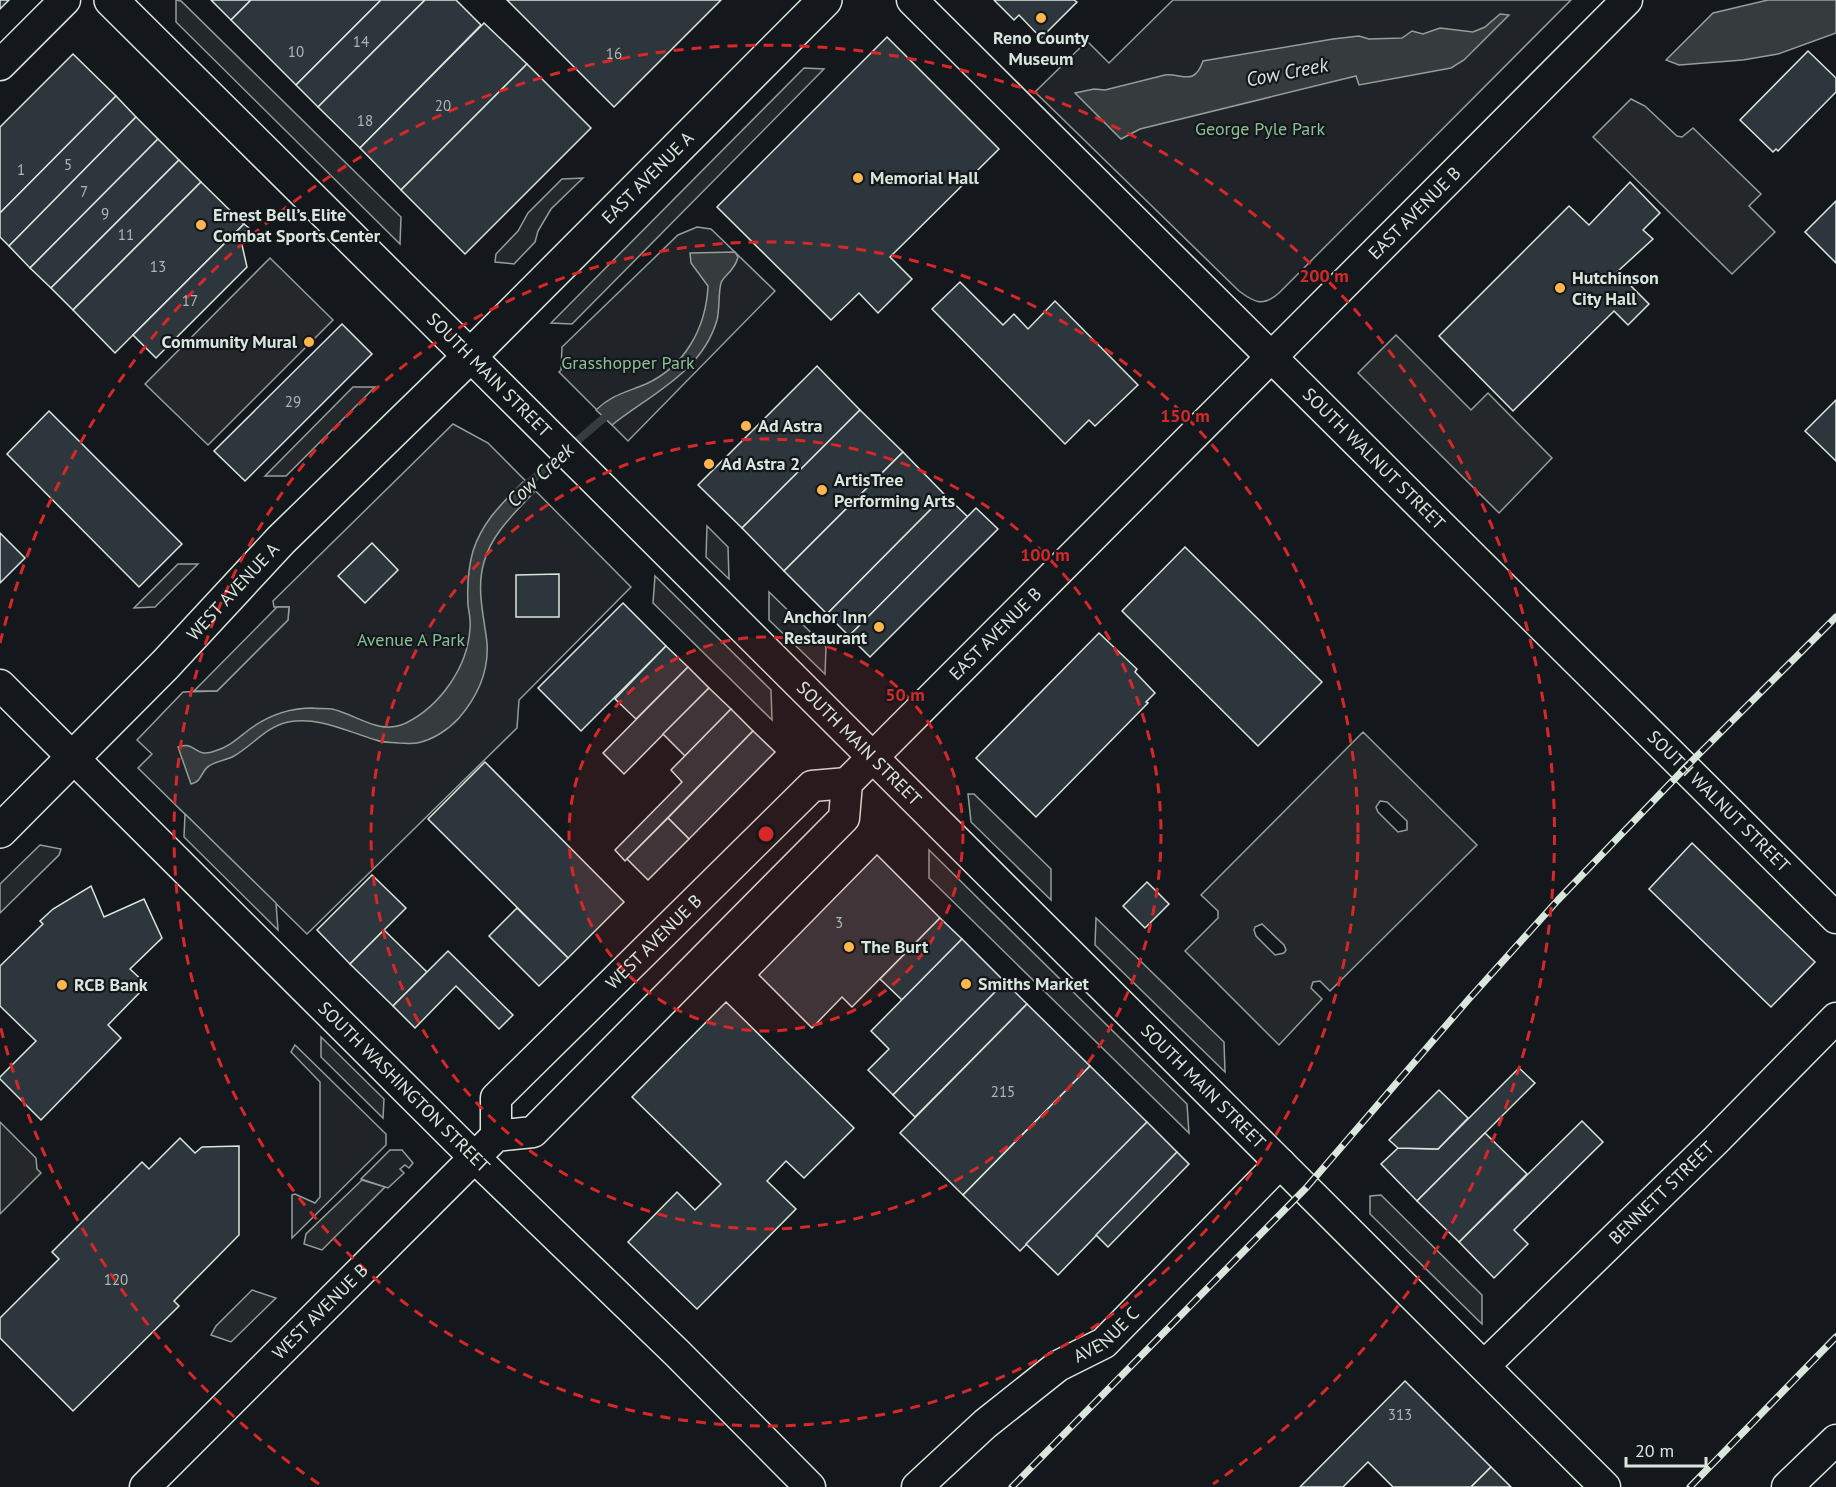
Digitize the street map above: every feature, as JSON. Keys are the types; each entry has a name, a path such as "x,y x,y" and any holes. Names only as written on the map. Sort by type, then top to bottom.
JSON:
{"main road":[{"name":"SOUTH MAIN STREET","path":"111,0 470,356"},
{"name":"EAST AVENUE A","path":"470,356 825,0"},
{"name":"WEST AVENUE A","path":"0,831 165,665 281,540 470,356"}],"street":[{"path":"0,65 65,0"},
{"name":"SOUTH WALNUT STREET","path":"912,0 1836,918"},
{"name":"EAST AVENUE B","path":"873,757 1627,0"},
{"name":"SOUTH MAIN STREET","path":"470,356 1605,1487"},
{"name":"SOUTH WASHINGTON STREET","path":"0,685 474,1157 668,1345 810,1487"},
{"path":"496,1136 532,1132 706,959 844,818 848,783 873,757"},
{"name":"WEST AVENUE B","path":"145,1487 496,1136 496,1098 812,786 848,783"},
{"name":"BENNETT STREET","path":"1484,1366 1716,1140 1836,1018"},
{"name":"AVENUE C","path":"917,1487 985,1424 1058,1366 1104,1343 1280,1163"},
{"path":"1787,1487 1836,1440"}],"green space":[{"name":"George Pyle Park","path":"1173,0 1571,0 1279,293 1264,302 1259,302 1239,291 1035,92 1087,41 1109,63"},
{"name":"Grasshopper Park","path":"697,227 711,229 775,291 628,441 559,372 562,347 678,235"},
{"name":"Avenue A Park","path":"453,424 488,443 631,587 519,700 517,728 307,934 138,768 152,754 137,740 183,692 217,691 288,620 289,607 274,607 273,601"},
{"path":"295,1045 386,1134 386,1145 292,1238 292,1195 295,1194 315,1203 320,1197 320,1082 291,1052"},
{"path":"390,1150 402,1150 413,1163 409,1168 405,1165 400,1169 404,1173 388,1188 361,1179"}],"shaded area":[{"path":"176,0 181,1 401,217 400,244 176,22"},
{"path":"804,68 824,69 572,324 551,323"},
{"path":"1631,99 1645,106 1677,136 1682,137 1693,128 1761,194 1749,206 1775,232 1732,274 1593,137"},
{"path":"583,178 551,209 538,231 535,242 514,264 495,262 496,254 518,231 528,213 562,179"},
{"path":"270,258 333,320 208,445 145,384"},
{"path":"1396,335 1471,410 1488,393 1552,458 1499,513 1358,373"},
{"path":"353,387 375,387 286,476 265,476"},
{"path":"707,526 728,547 729,579 706,557"},
{"path":"178,564 198,564 155,607 134,608"},
{"path":"655,576 771,690 772,720 653,603"},
{"path":"769,592 826,647 825,674 769,620"},
{"path":"277,607 289,607 288,620 217,691 194,691"},
{"path":"1363,732 1477,845 1330,991 1320,981 1313,982 1311,988 1322,999 1279,1045 1185,951 1218,918 1218,911 1201,895","holes":["1380,801 1387,802 1407,821 1407,830 1398,832 1378,812 1376,807","1262,924 1284,945 1286,950 1284,953 1275,955 1256,936 1255,927"]},
{"path":"968,794 974,794 1051,869 1051,900 971,822"},
{"path":"185,814 276,903 278,930 184,837"},
{"path":"40,845 61,849 59,855 0,913 0,884"},
{"path":"929,850 1187,1104 1189,1133 929,878"},
{"path":"1096,918 1224,1042 1225,1072 1095,945"},
{"path":"321,1037 384,1099 383,1118 321,1057"},
{"path":"0,1122 36,1158 37,1169 41,1173 0,1214"},
{"path":"362,1180 385,1187 322,1250 304,1244 306,1234"},
{"path":"1381,1195 1482,1295 1482,1324 1370,1214 1370,1196"},
{"path":"252,1290 276,1298 231,1342 211,1335 216,1326"}],"water":[{"path":"1768,0 1836,0 1836,33 1778,54 1743,60 1679,65 1666,60 1713,13"},
{"path":"1500,14 1509,15 1464,60 1451,68 1359,85 1356,76 1140,129 1121,139 1075,93 1094,89 1105,90 1165,75 1192,76 1196,74 1203,61 1333,39 1359,36 1369,39 1402,38 1412,31 1423,34 1440,28 1473,32 1485,27"},
{"path":"735,252 738,257 736,262 721,283 717,320 700,354 674,380 612,425 596,410 613,397 646,384 672,367 691,344 698,331 708,286 691,263 690,253"},
{"path":"523,482 534,492 498,533 484,562 481,592 487,643 486,664 481,683 455,722 435,737 423,742 410,743 379,741 311,721 288,722 266,732 234,756 209,766 195,783 191,784 178,747 184,745 203,753 215,751 232,743 261,722 278,714 304,708 330,709 377,726 396,726 418,716 441,696 458,671 468,643 470,623 468,578 477,540 494,513"}],"building":[{"path":"0,0 9,0 0,9"},
{"path":"211,0 251,0 231,20"},
{"path":"251,0 381,0 296,85 231,20"},
{"path":"381,0 425,0 318,107 296,85"},
{"path":"425,0 456,0 481,25 360,148 318,107"},
{"path":"507,0 721,0 614,107"},
{"name":"Reno County Museum","path":"994,0 1074,0 1077,2 1041,38 1019,15 1014,20"},
{"path":"484,23 527,64 401,190 360,148"},
{"name":"Memorial Hall","path":"887,37 999,149 890,257 912,279 878,313 859,293 831,320 717,207"},
{"path":"1808,51 1836,78 1836,92 1778,151 1776,149 1773,152 1740,120"},
{"path":"73,54 116,96 0,213 0,127"},
{"path":"527,64 591,128 465,254 401,190"},
{"path":"116,96 136,117 9,246 0,237 0,213"},
{"path":"136,117 158,139 30,268 9,246"},
{"path":"158,139 179,160 51,288 30,268"},
{"path":"179,160 201,182 73,310 51,288"},
{"path":"201,182 244,224 115,353 73,310"},
{"name":"Hutchinson City Hall","path":"1630,182 1660,213 1643,230 1653,239 1617,272 1649,304 1628,325 1614,311 1513,411 1439,336 1569,206 1589,225"},
{"path":"1836,201 1836,263 1805,232"},
{"path":"244,224 249,228 240,236 247,267 156,358 133,335"},
{"path":"960,282 1003,325 1014,314 1028,329 1055,301 1138,385 1095,426 1089,420 1065,444 932,309"},
{"path":"342,324 372,354 245,481 214,451"},
{"path":"817,366 860,410 742,528 698,485"},
{"path":"1836,400 1836,461 1805,431"},
{"name":"ArtisTree Performing Arts","path":"860,410 903,452 784,571 742,528"},
{"path":"49,411 182,544 139,587 7,454"},
{"path":"903,452 945,495 827,614 784,571"},
{"path":"945,495 968,517 849,636 827,614"},
{"path":"976,508 998,529 870,657 849,636"},
{"path":"0,533 25,558 0,583"},
{"path":"372,543 398,570 365,603 338,576"},
{"path":"1185,547 1322,682 1258,746 1122,611"},
{"path":"559,574 559,617 516,617 516,575"},
{"path":"623,603 666,646 581,731 538,688"},
{"path":"1099,633 1137,669 1135,672 1155,693 1146,702 1148,703 1036,817 976,758"},
{"path":"666,646 688,667 636,719 615,699"},
{"path":"688,667 709,688 624,774 603,753"},
{"path":"709,688 731,709 685,756 663,734"},
{"path":"731,709 753,731 625,861 615,850 682,782 671,770"},
{"path":"753,731 775,752 689,839 668,818"},
{"path":"485,762 624,902 568,958 428,819"},
{"path":"668,818 689,839 648,880 627,859"},
{"path":"1692,843 1815,962 1771,1007 1649,889"},
{"name":"The Burt","path":"877,855 940,918 852,1007 842,997 812,1028 759,975"},
{"path":"372,875 406,908 350,964 317,930"},
{"path":"1147,882 1169,904 1145,928 1123,906"},
{"path":"91,886 104,917 144,899 162,938 130,969 147,985 108,1025 121,1038 41,1120 0,1079 36,1041 0,1006 0,966 43,924 40,921 53,909"},
{"path":"517,908 568,958 539,986 489,936"},
{"path":"940,918 962,939 902,1000 880,979"},
{"path":"384,930 427,972 393,1006 350,964"},
{"path":"962,939 1005,982 893,1095 868,1070 889,1049 871,1031"},
{"path":"448,951 513,1015 499,1029 456,986 415,1028 393,1006"},
{"path":"1005,982 1027,1004 915,1117 893,1095"},
{"path":"726,1002 854,1128 804,1178 786,1161 767,1181 796,1209 697,1309 628,1242 677,1192 695,1210 721,1184 632,1097"},
{"path":"1027,1004 1090,1066 963,1195 900,1133"},
{"path":"1090,1066 1147,1122 1020,1251 963,1195"},
{"path":"1519,1068 1535,1083 1417,1201 1381,1164 1398,1148 1438,1149"},
{"path":"1439,1090 1468,1118 1438,1149 1398,1148 1389,1140"},
{"path":"1582,1121 1603,1142 1514,1230 1528,1244 1494,1278 1459,1242"},
{"path":"1147,1122 1177,1152 1058,1275 1026,1244"},
{"path":"1485,1133 1527,1174 1459,1242 1417,1201"},
{"path":"180,1138 195,1153 202,1147 239,1146 239,1235 174,1301 179,1306 73,1411 0,1338 0,1318 59,1259 52,1252 142,1162 149,1169"},
{"path":"1177,1152 1189,1164 1108,1247 1096,1235"},
{"path":"1405,1381 1491,1467 1471,1487 1393,1487 1368,1462 1343,1487 1300,1487"},
{"path":"1491,1467 1511,1487 1471,1487"}],"waterway":[{"name":"Cow Creek","path":"519,491 612,411"}],"railway":[{"path":"1012,1487 1306,1188 1468,1000 1558,900 1685,768 1836,617"},
{"path":"1690,1487 1836,1337"}],"place":[{"name":"Reno County Museum","path":"1041,18"},
{"name":"Memorial Hall","path":"858,178"},
{"name":"Ernest Bell’s Elite Combat Sports Center","path":"201,225"},
{"name":"Hutchinson City Hall","path":"1560,288"},
{"name":"Community Mural","path":"309,342"},
{"name":"Ad Astra","path":"746,426"},
{"name":"Ad Astra 2","path":"709,464"},
{"name":"ArtisTree Performing Arts","path":"822,490"},
{"name":"Anchor Inn Restaurant","path":"879,627"},
{"name":"The Burt","path":"849,947"},
{"name":"Smiths Market","path":"966,984"},
{"name":"RCB Bank","path":"62,985"}]}
